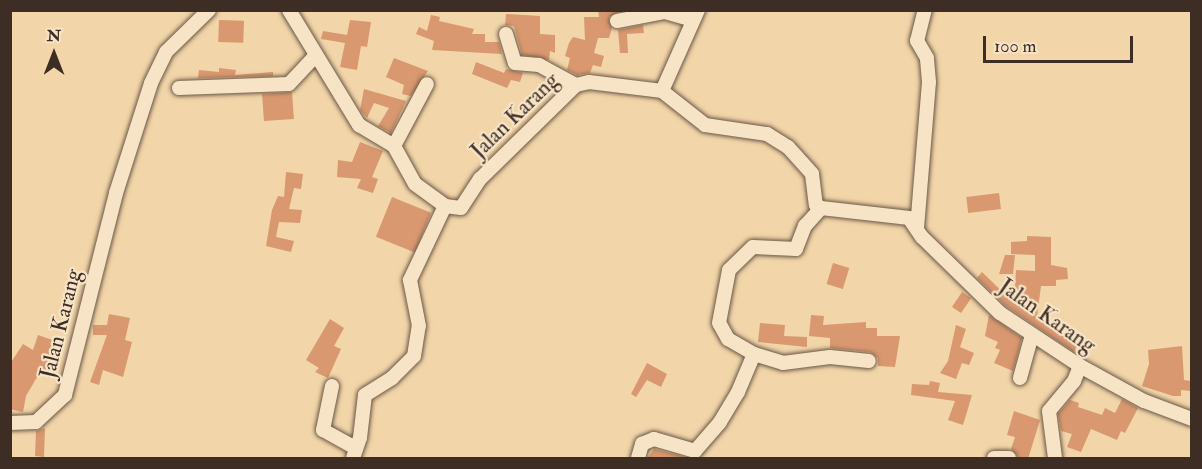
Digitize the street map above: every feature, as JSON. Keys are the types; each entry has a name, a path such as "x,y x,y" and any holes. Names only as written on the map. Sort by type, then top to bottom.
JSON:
{"street":[{"name":"Jalan Karang","path":"10,423 36,422 65,395 117,193 151,83 166,52 209,10"},
{"path":"289,10 314,57 344,95 359,124 394,146 415,184 445,206 410,280 419,326 414,356 392,378 365,395 354,453 323,430 332,386"},
{"path":"917,228 929,82 927,57 917,41 925,10"},
{"path":"617,21 665,12 696,15 662,91 705,125 767,134 788,147 812,174 816,205 821,208 805,226 796,249 753,247 729,270 718,323 728,339 754,354 783,363 830,357 869,362"},
{"path":"506,34 515,63 539,65 576,85"},
{"path":"179,88 289,84 314,57"},
{"name":"Jalan Karang","path":"445,206 461,208 480,178 576,85 589,81 662,91"},
{"path":"394,146 427,84"},
{"name":"Jalan Karang","path":"821,208 905,216 1000,314 1080,366 1144,400 1191,419"},
{"path":"1020,378 1032,336"},
{"path":"638,459 642,444 654,439 691,451 700,448 738,392 754,354"},
{"path":"1055,459 1049,411 1074,381 1080,366"},
{"path":"994,459 1009,459"}],"building":[{"path":"598,10 624,10 609,17 612,28 609,38 598,38 594,53 604,56 601,67 593,65 590,73 577,75 567,70 570,58 565,56 569,43 573,37 585,40 584,17 599,17"},
{"path":"506,14 540,16 540,34 555,35 555,53 550,51 549,60 522,55 514,26 505,25"},
{"path":"431,15 440,17 439,21 474,29 472,34 485,34 485,42 499,42 502,54 432,50 434,41 416,34 419,27 427,31"},
{"path":"219,20 244,21 243,43 218,42"},
{"path":"350,20 371,22 367,47 361,46 357,70 340,67 345,43 321,39 323,31 347,35"},
{"path":"643,25 644,33 627,34 628,53 620,53 618,30"},
{"path":"394,58 428,71 411,96 402,94 404,85 386,77"},
{"path":"476,62 504,73 506,69 523,73 520,82 511,80 507,88 472,74"},
{"path":"219,68 236,70 235,75 273,72 273,76 198,78 199,70 219,72"},
{"path":"364,89 406,101 391,133 378,126 389,108 374,103 367,118 360,110"},
{"path":"292,92 294,119 264,121 262,94"},
{"path":"360,142 383,151 372,177 378,179 373,193 357,188 361,179 337,177 338,160 352,162"},
{"path":"286,172 303,174 301,189 294,188 289,209 302,210 300,223 279,222 276,237 294,241 291,252 266,246 272,210 278,196 284,197"},
{"path":"999,193 1001,209 968,213 966,197"},
{"path":"392,197 431,213 415,253 376,237"},
{"path":"1027,236 1051,237 1051,265 1067,268 1068,279 1056,280 1056,286 1041,286 1037,316 1070,336 1068,339 1078,344 1074,352 1006,306 977,278 982,272 1014,303 1016,270 1035,271 1035,255 1011,254 1011,242 1027,241"},
{"path":"1005,255 1015,255 1013,274 999,274"},
{"path":"833,263 849,268 843,289 827,284"},
{"path":"962,292 971,298 961,313 952,307"},
{"path":"109,314 130,318 125,340 132,342 123,377 103,370 99,385 90,382 107,335 93,335 93,325 107,325"},
{"path":"811,315 824,316 823,325 866,322 866,328 877,328 877,336 900,336 895,367 878,366 878,358 870,352 830,348 830,338 809,336"},
{"path":"989,315 1022,338 1013,371 994,363 1000,350 995,348 998,342 985,336"},
{"path":"330,319 344,328 334,346 341,349 328,378 315,372 319,368 306,360"},
{"path":"760,323 785,325 784,336 807,337 807,347 758,342"},
{"path":"956,325 966,329 960,347 974,353 969,365 962,363 956,379 940,373 948,361"},
{"path":"38,335 64,344 55,370 49,378 40,372 26,396 23,412 10,409 10,364 23,344 33,350"},
{"path":"1182,346 1184,380 1191,381 1191,391 1181,390 1181,396 1173,396 1142,386 1149,364 1148,350"},
{"path":"647,363 667,374 661,387 647,380 636,397 631,394"},
{"path":"930,381 940,383 938,392 972,395 963,425 948,420 955,401 911,395 912,384 929,385"},
{"path":"1122,399 1138,408 1125,433 1121,431 1117,440 1091,429 1081,452 1067,447 1072,434 1061,431 1058,414 1070,400 1079,403 1078,407 1102,415 1105,408 1115,413"},
{"path":"1014,411 1040,420 1028,459 1018,457 1011,449 1015,437 1007,435"},
{"path":"45,428 44,457 35,456 36,431"},
{"path":"654,449 685,457 685,459 647,459"}]}
